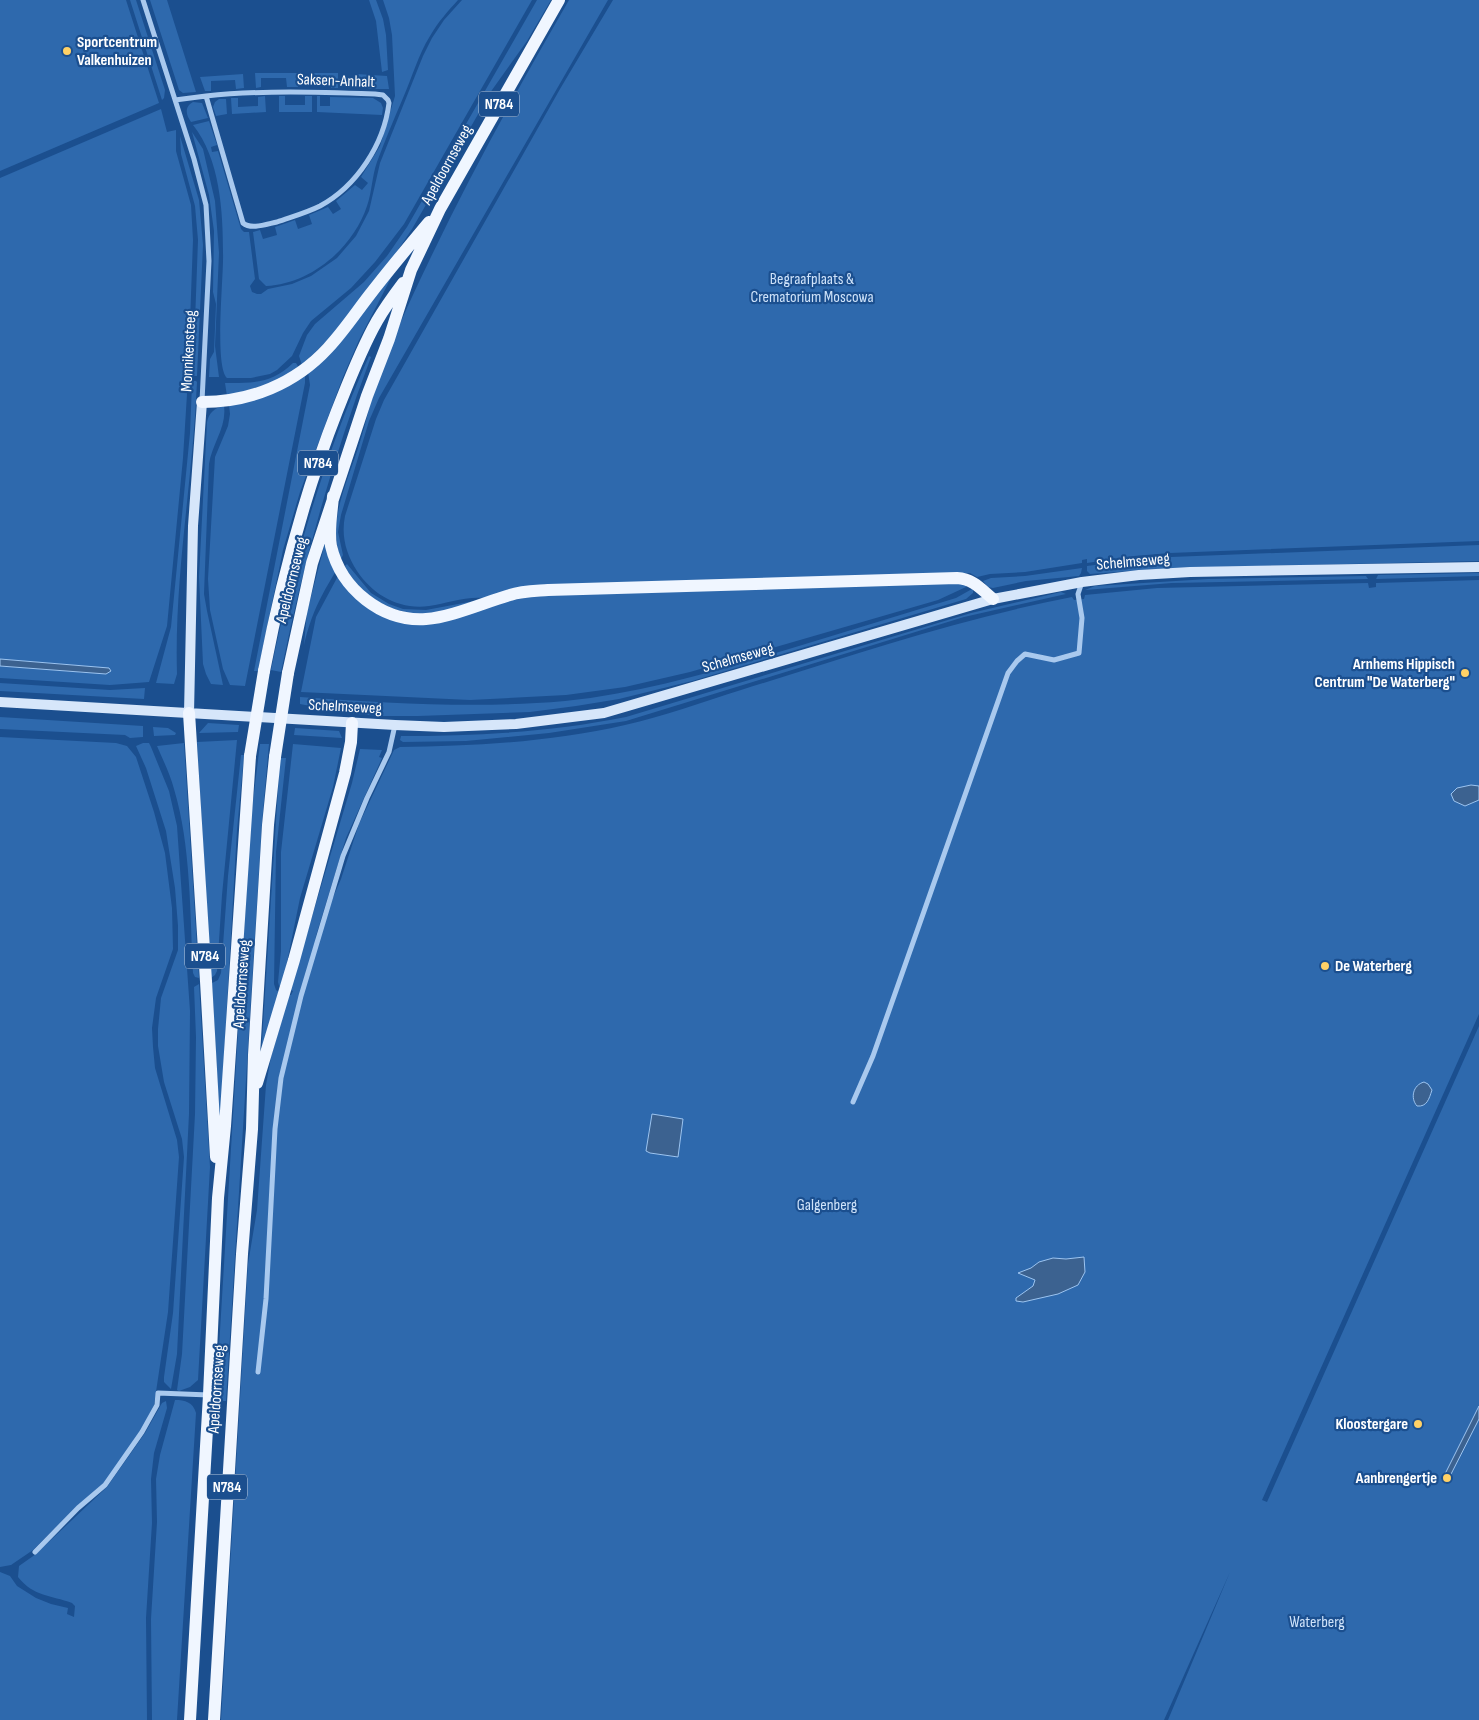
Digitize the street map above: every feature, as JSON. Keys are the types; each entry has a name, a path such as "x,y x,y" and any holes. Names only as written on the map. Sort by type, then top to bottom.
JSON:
{"main road":[{"name":"Apeldoornseweg","path":"214,1720 268,825 275,757 288,672 309,572 333,496 367,396 389,339 411,270 440,209 559,0"},
{"name":"N784","path":"202,402 226,402 250,396 277,386 304,370 329,347 440,209"},
{"name":"Apeldoornseweg","path":"190,1720 209,1396 218,1198 225,1126 250,756 264,671 288,563 312,481 344,392 377,321 411,270"},
{"name":"Monnikensteeg","path":"188,713 193,526 202,402"},
{"path":"333,496 330,539 340,568 356,590 369,602 384,612 404,618 433,618 513,594 567,589 967,578 993,599"},
{"name":"Schelmseweg","path":"0,702 395,725 444,727 516,724 604,712 993,599 1082,582 1138,575 1190,572 1479,567"},
{"name":"N784","path":"188,713 218,1198"},
{"name":"N784","path":"253,1094 266,1058 345,773 352,723"}],"street":[{"name":"Monnikensteeg","path":"142,0 204,192 209,261 202,402"},
{"name":"Saksen-Anhalt","path":"175,100 206,96 262,92 375,94 386,97 389,103 376,145 363,167 344,189 322,205 308,211 274,222 250,227 243,224 206,96"},
{"path":"853,1102 872,1056 1008,673 1017,661 1026,654 1054,660 1079,653 1082,618 1078,594 1082,582"},
{"path":"258,1372 266,1299 275,1129 281,1078 301,996 344,856 367,798 389,752 395,725"},
{"name":"Apeldoornseweg","path":"35,1552 78,1508 105,1485 142,1432 157,1405 158,1393 209,1396"}],"green space":[{"name":"Sportcentrum Valkenhuizen","path":"0,0 126,0 159,103 0,171"},
{"path":"130,0 136,0 165,90 162,100"},
{"path":"150,0 167,0 196,92 183,93 179,90"},
{"path":"369,0 376,0 383,19 386,35 388,70 382,72 376,21"},
{"path":"383,0 458,0 436,26 422,51 377,162 367,206 352,236 328,261 314,271 299,279 283,284 266,286 259,279 253,232 260,230 263,239 277,235 275,227 295,220 298,229 312,224 309,215 328,207 333,214 341,209 336,201 355,185 362,190 368,183 361,177 380,146 395,96 392,35"},
{"path":"462,0 532,0 404,224 375,262 351,288 311,321 292,356 277,370 270,374 251,378 227,378 223,370 220,339 223,253 221,203 209,153 193,125 209,121 217,145 211,147 212,152 218,151 241,229 244,232 249,232 255,279 250,286 252,292 261,294 268,289 292,284 311,276 337,258 356,236 369,211 380,163 423,56 444,20"},
{"path":"537,0 551,0 527,41 492,90 412,229 392,259 331,337 302,365 299,356 307,335 315,324 364,282 387,256 407,227"},
{"path":"569,0 608,0 379,398 369,421 341,515 338,532 343,555 341,559 337,545 336,530 341,500 376,384 401,321 463,193"},
{"name":"Begraafplaats & Crematorium Moscowa","path":"613,0 1479,0 1479,541 1170,553 1087,563 1087,559 1082,560 1082,563 977,577 970,573 963,573 470,598 418,607 397,603 379,594 363,580 353,565 344,538 345,516 376,419 384,400 560,89"},
{"path":"255,73 298,73 298,87 287,87 286,78 261,78 261,87 256,88"},
{"path":"314,73 338,73 338,88 331,88 331,79 321,78 321,87 314,87"},
{"path":"243,74 244,88 236,89 235,80 211,81 211,91 205,91 200,77"},
{"path":"356,74 387,76 389,89 368,89 368,80 358,79 358,88 356,88"},
{"path":"265,96 266,112 232,114 231,98 238,98 238,107 258,106 258,97"},
{"path":"279,96 285,96 285,105 305,105 305,96 312,96 312,112 279,112"},
{"path":"317,96 320,96 320,106 330,106 330,97 373,98 381,103 383,108 382,115 317,112"},
{"path":"219,99 226,99 227,114 216,116 213,107 215,102"},
{"path":"193,102 202,103 208,118 191,122 187,109"},
{"path":"161,109 167,132 176,130 176,151 191,205 193,240 183,458 167,626 149,682 110,685 0,678 0,666 90,673 86,666 0,659 0,178"},
{"path":"192,132 203,149 215,201 219,253 215,346 219,377 209,377 210,359 214,352 216,304 213,292 214,231 209,195"},
{"path":"180,136 199,200 203,245 197,376 193,376 198,240 195,206 181,154"},
{"path":"392,276 359,340 343,377 300,492 283,550 258,671 254,671 310,385 308,372"},
{"path":"369,356 371,357 331,473 309,552 281,672 271,670 289,590 311,510 338,432"},
{"path":"293,363 296,363 299,368 276,382 227,396 225,383 253,382 269,379"},
{"path":"305,376 245,686 230,685 223,669 210,610 208,579 215,457 228,426 229,405"},
{"path":"194,381 197,382 195,418 178,601 177,674 174,684 156,683 171,627 190,433 192,384"},
{"path":"224,406 223,421 209,464 204,594 223,685 211,684 203,664 199,577 207,422 212,411"},
{"path":"325,543 336,571 317,606 304,645 307,612"},
{"path":"1479,545 1479,561 1171,568 1090,574 1087,571 1087,566 1171,557"},
{"path":"347,564 371,593 389,604 403,609 426,610 474,601 430,614 400,611 389,607 368,594 351,577 345,566"},
{"path":"1082,568 1079,576 1026,581 993,588 988,587 983,581 991,578 1025,576"},
{"path":"1479,573 1479,576 1376,579 1378,575"},
{"path":"338,576 391,620 495,604 532,596 962,583 966,587 938,600 690,672 625,687 566,695 470,700 301,692 316,617"},
{"path":"1366,576 1368,579 1172,583 1085,590 1095,586 1208,579"},
{"name":"Galgenberg","path":"1479,580 1479,1014 1262,1500 1267,1502 1479,1026 1479,1720 1168,1720 1230,1572 1164,1720 221,1720 248,1264 257,1210 266,1085 271,1057 289,995 293,991 290,990 352,783 360,749 382,750 379,757 382,758 346,838 315,939 341,879 359,824 394,750 400,747 457,746 513,742 597,731 625,725 946,627 1072,597 1074,600 1084,599 1085,595 1157,588 1368,583 1369,588 1376,587 1376,583"},
{"path":"972,589 973,593 966,599 692,681 619,699 530,712 418,716 380,716 346,713 300,704 300,697 399,703 499,705 565,701 622,693 706,673 761,657 956,598"},
{"path":"1061,592 1066,594 964,617 626,721 549,733 466,741 403,742 400,740 401,736 486,734 542,730 626,717 971,613"},
{"path":"0,683 110,690 145,688 144,699 0,691"},
{"path":"0,717 143,726 143,737 130,738 125,735 0,729"},
{"path":"208,723 239,725 238,732 199,733"},
{"path":"153,727 168,728 176,733 175,735 154,736"},
{"path":"295,728 339,731 342,738 294,735"},
{"path":"0,737 116,743 127,746 136,757 165,853 172,908 173,949 156,998 152,1028 155,1068 177,1140 179,1157 168,1312 154,1405 141,1431 104,1483 77,1506 33,1550 11,1565 0,1567"},
{"path":"237,740 222,895 217,971 211,978 197,742"},
{"path":"149,743 151,747 169,791 177,826 190,1011 189,1114 177,1354 171,1389 164,1382 164,1377 173,1313 184,1157 182,1139 164,1082 158,1046 158,1029 161,998 178,950 178,926 175,888 166,831 146,768 136,746"},
{"path":"184,743 199,978 195,977 193,973 189,880 184,833 172,783 157,746"},
{"path":"260,744 269,744 262,823 226,1401 221,1401 218,1364 251,817"},
{"path":"293,744 341,748 333,787 300,898 282,987 279,986 278,982 281,951 281,852"},
{"path":"241,755 244,755 237,830 220,1127 212,983 218,980 221,973 228,876"},
{"path":"280,758 286,758 276,852 274,984 276,990 280,993 261,1056"},
{"path":"199,984 210,1167 198,1380 190,1387 179,1391 177,1390 182,1354 195,1114 196,1037 194,987"},
{"path":"175,1400 188,1402 193,1406 196,1413 177,1720 152,1720 151,1619 157,1522 156,1479 160,1455"},
{"path":"166,1401 167,1408 154,1453 151,1479 152,1523 146,1618 147,1720 0,1720 0,1572 10,1576 17,1586 36,1598 68,1608 67,1614 74,1617 75,1606 72,1603 37,1592 24,1584 18,1577 19,1566 36,1554 107,1487 145,1433 162,1403"}],"shaded area":[{"path":"0,659 109,668 111,671 106,674 0,666"},
{"path":"1471,785 1479,786 1479,800 1465,806 1454,801 1451,794 1457,788"},
{"path":"1424,1082 1432,1090 1425,1104 1417,1106 1413,1096 1414,1092 1417,1086"},
{"path":"652,1114 683,1119 678,1157 646,1151"},
{"path":"1084,1257 1085,1272 1078,1285 1058,1294 1023,1302 1016,1301 1016,1298 1033,1286 1035,1280 1018,1273 1031,1268 1039,1262 1053,1258"},
{"path":"1479,1406 1479,1419 1445,1483 1442,1480"}],"place":[{"name":"Sportcentrum Valkenhuizen","path":"67,51"},
{"name":"Arnhems Hippisch Centrum \"De Waterberg\"","path":"1465,673"},
{"name":"De Waterberg","path":"1325,966"},
{"name":"Kloostergare","path":"1418,1424"},
{"name":"Aanbrengertje","path":"1447,1478"}],"park label":[{"name":"Waterberg","path":"1317,1622"}]}
